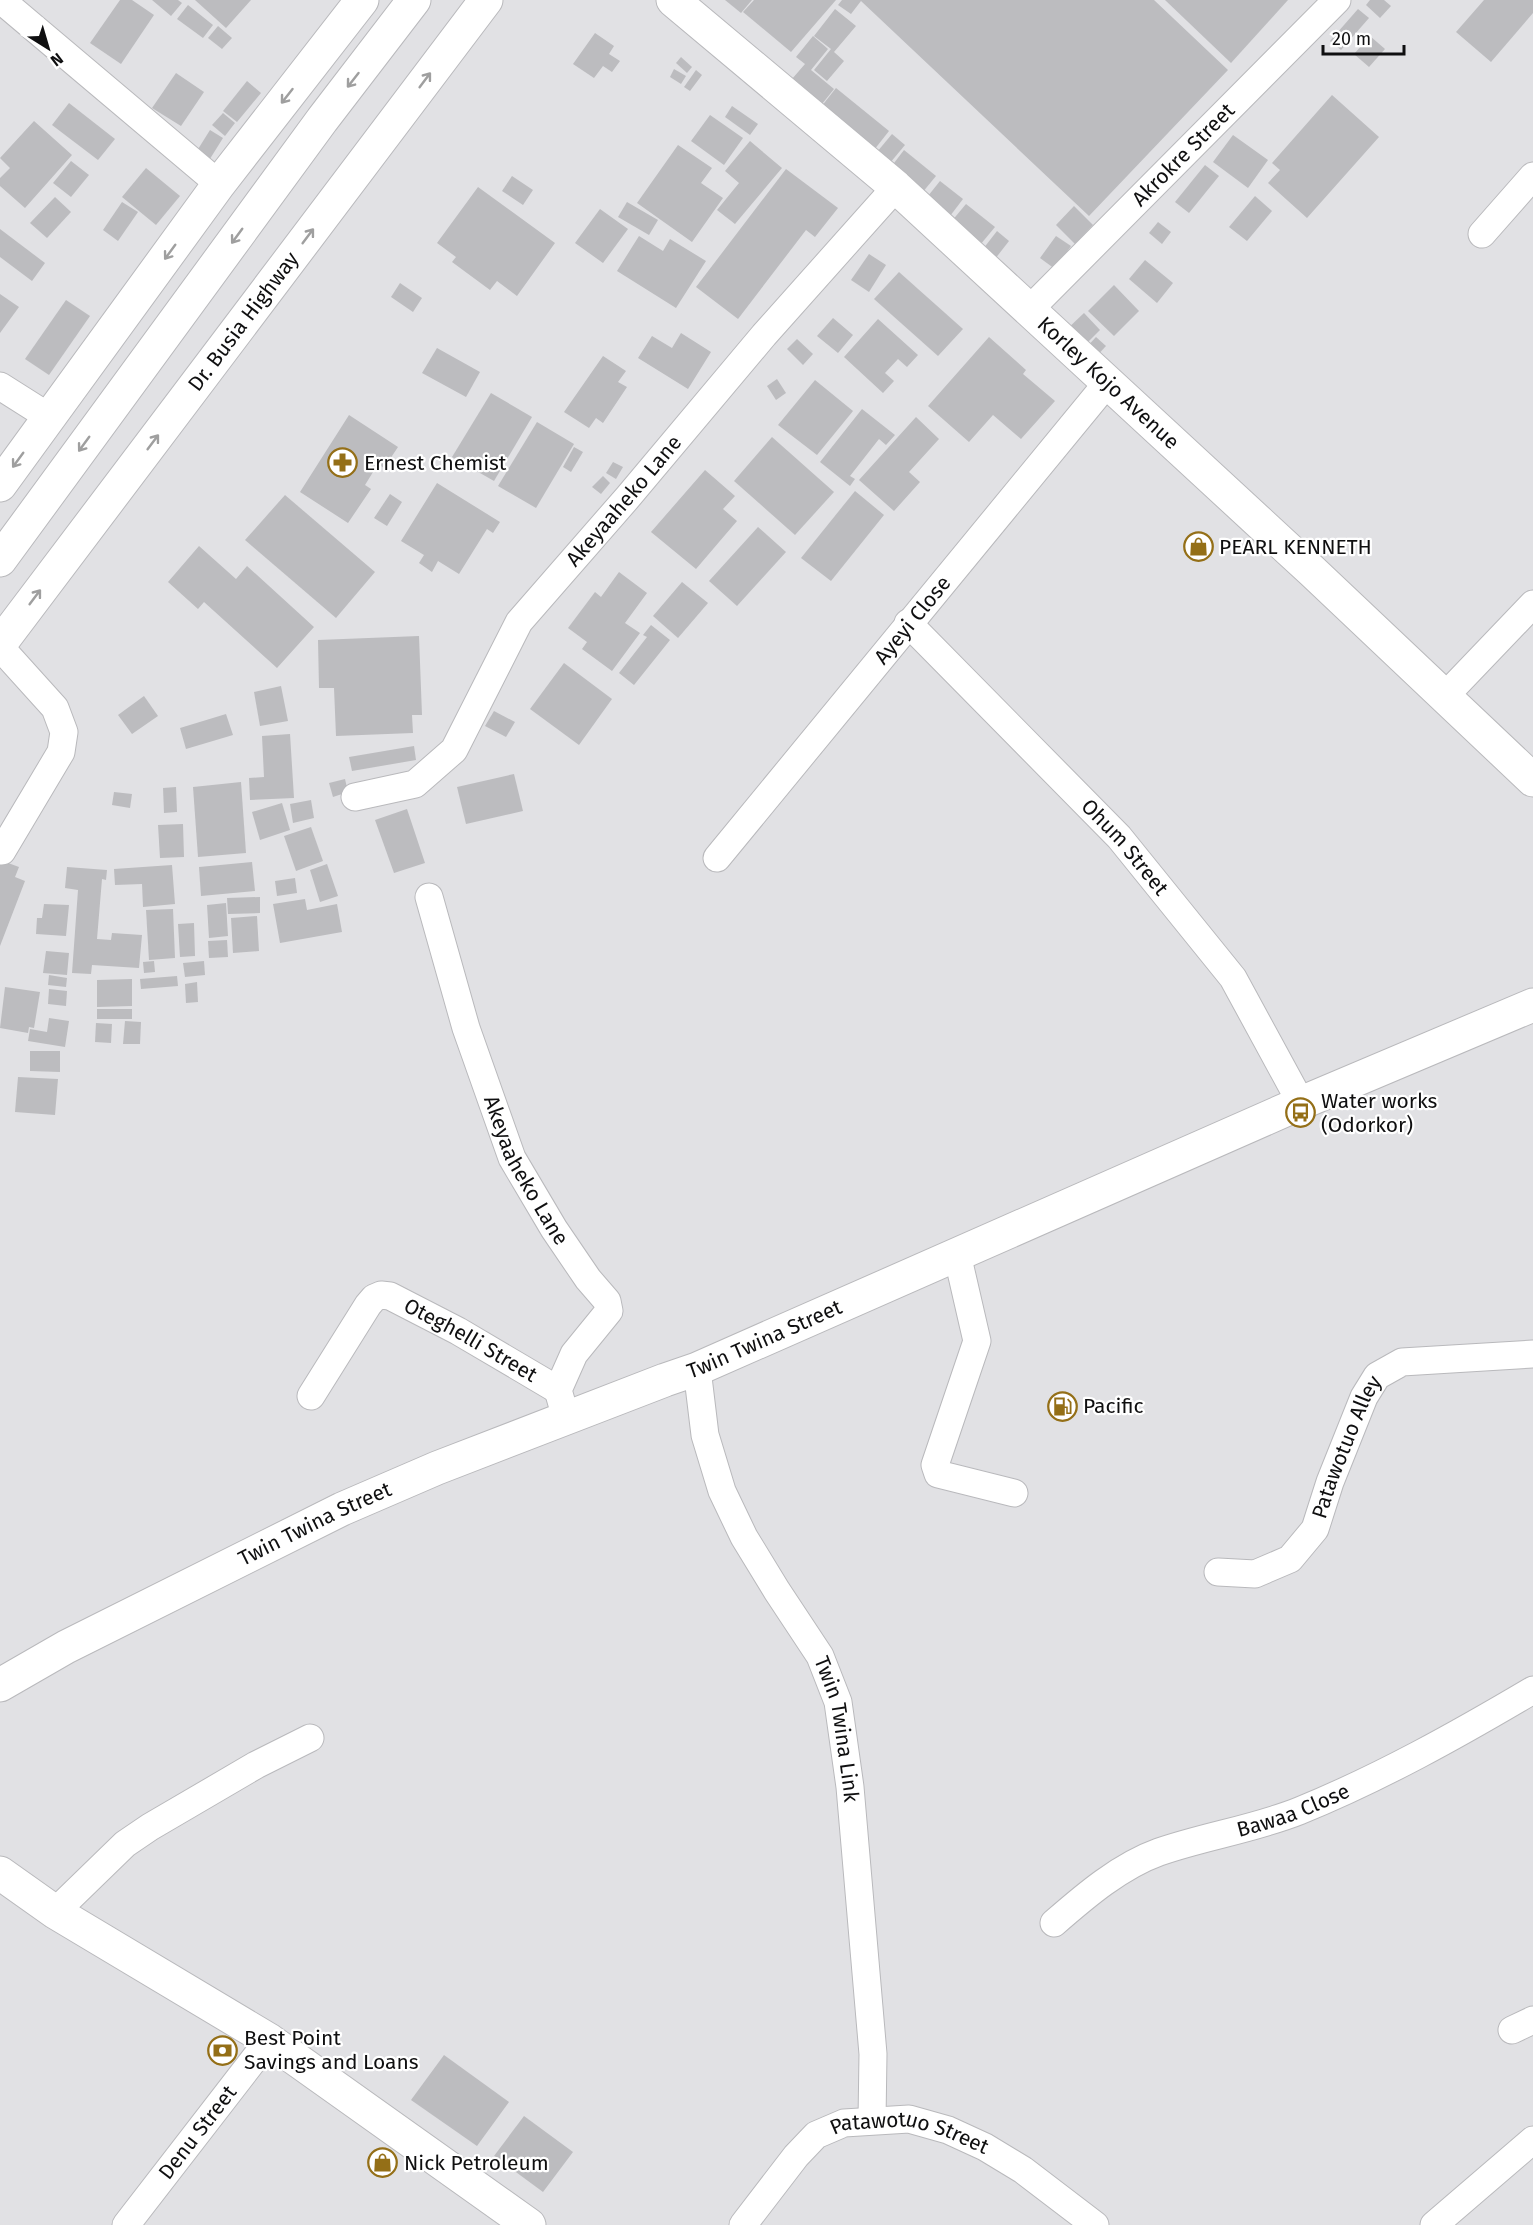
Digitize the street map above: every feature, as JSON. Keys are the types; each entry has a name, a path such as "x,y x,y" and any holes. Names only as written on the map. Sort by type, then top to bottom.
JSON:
{"main road":[{"path":"0,485 219,183 362,0"},
{"path":"0,560 322,120 414,0"},
{"name":"Dr. Busia Highway","path":"0,645 486,0"},
{"name":"Korley Kojo Avenue","path":"673,0 896,187 1446,696 1533,780"},
{"name":"Twin Twina Street","path":"0,1685 66,1647 342,1509 438,1468 562,1404 697,1369 1301,1103 1531,1011"},
{"path":"0,1873 55,1912 269,2040 529,2225"}],"street":[{"path":"1,0 219,183"},
{"name":"Akrokre Street","path":"1029,310 1336,0"},
{"path":"1482,234 1533,176"},
{"name":"Akeyaaheko Lane","path":"356,797 415,784 454,750 519,622 764,335 896,187"},
{"name":"Ayeyi Close","path":"717,858 1108,382"},
{"path":"0,386 49,417"},
{"path":"1446,696 1533,604"},
{"name":"Ohum Street","path":"908,623 1119,837 1233,978 1301,1103"},
{"path":"0,645 55,708 64,732 61,752 2,851"},
{"name":"Akeyaaheko Lane","path":"429,897 466,1028 512,1158 568,1249 588,1279 607,1301 609,1311 574,1354 562,1404"},
{"path":"957,1254 976,1341 935,1465 938,1474 1014,1493"},
{"name":"Oteghelli Street","path":"311,1396 368,1305 374,1298 381,1295 390,1296 433,1317 562,1404"},
{"name":"Patawotuo Alley","path":"1218,1572 1255,1574 1290,1560 1315,1528 1330,1482 1364,1397 1377,1376 1402,1362 1533,1354"},
{"name":"Twin Twina Link","path":"697,1369 705,1435 722,1491 744,1537 820,1656 838,1702 850,1787 873,2054 872,2120"},
{"name":"Bawaa Close","path":"1054,1923 1121,1872 1158,1852 1297,1811 1395,1768 1533,1690"},
{"path":"55,1912 134,1838 256,1765 310,1738"},
{"name":"Denu Street","path":"126,2225 269,2040"},
{"name":"Patawotuo Street","path":"743,2225 796,2156 816,2135 844,2123 909,2119 948,2130 985,2147 1023,2170 1095,2225"},
{"path":"1434,2225 1533,2140"}],"building":[{"path":"120,0 132,0 154,15 121,64 90,43"},
{"path":"152,0 178,0 182,3 171,16"},
{"path":"195,0 251,0 226,28"},
{"path":"725,0 752,0 741,13"},
{"path":"754,0 836,0 791,52 743,12"},
{"path":"842,0 1154,0 1228,70 1089,216 861,1 851,14 838,5"},
{"path":"1165,0 1288,0 1231,63"},
{"path":"1370,0 1384,0 1391,6 1380,18 1366,5"},
{"path":"1484,0 1533,0 1533,13 1491,62 1456,32"},
{"path":"188,5 213,25 203,38 177,19"},
{"path":"835,9 856,26 834,52 844,61 827,81 814,70 831,49 814,36"},
{"path":"1358,9 1369,18 1341,50 1330,41"},
{"path":"218,26 232,38 222,49 208,38"},
{"path":"595,33 614,46 609,54 620,61 612,72 603,66 594,78 573,64"},
{"path":"813,36 828,49 811,70 834,89 822,104 792,79 805,64 796,57"},
{"path":"1370,36 1385,49 1369,67 1354,54"},
{"path":"681,57 692,67 687,73 676,63"},
{"path":"674,69 686,76 681,84 670,77"},
{"path":"696,70 702,75 690,91 684,87"},
{"path":"176,73 204,92 181,126 152,108"},
{"path":"247,81 261,93 237,122 223,111"},
{"path":"836,88 889,131 874,150 821,107"},
{"path":"1332,95 1379,137 1307,218 1268,183 1280,170 1272,163"},
{"path":"69,103 115,139 98,160 52,125"},
{"path":"732,106 758,124 750,135 725,117"},
{"path":"223,113 235,123 225,136 212,125"},
{"path":"710,115 743,138 724,165 691,141"},
{"path":"34,121 72,155 25,208 0,186 0,178 10,168 0,158"},
{"path":"210,130 223,138 208,162 195,154"},
{"path":"892,134 905,145 890,163 877,152"},
{"path":"1233,135 1268,160 1248,188 1213,162"},
{"path":"750,141 782,168 735,224 717,210 739,183 725,171"},
{"path":"678,145 712,168 701,183 723,198 692,242 637,203"},
{"path":"904,150 936,176 922,193 891,167"},
{"path":"71,161 89,175 71,197 53,183"},
{"path":"1205,165 1219,176 1189,213 1175,202"},
{"path":"146,168 180,196 156,225 122,197"},
{"path":"786,169 838,208 815,237 806,230 738,319 696,287"},
{"path":"512,176 533,190 523,205 502,191"},
{"path":"940,181 963,199 947,220 924,201"},
{"path":"478,187 555,243 517,296 497,281 490,290 452,262 456,257 437,243"},
{"path":"1255,196 1272,211 1247,241 1229,227"},
{"path":"55,197 71,212 47,238 30,223"},
{"path":"122,202 138,212 118,241 103,230"},
{"path":"627,202 658,220 649,235 618,217"},
{"path":"966,204 995,227 980,245 951,222"},
{"path":"1074,206 1093,225 1075,244 1056,225"},
{"path":"600,209 628,229 603,263 575,243"},
{"path":"1158,222 1171,232 1162,244 1149,233"},
{"path":"0,229 45,263 32,281 0,257"},
{"path":"997,231 1009,241 995,259 983,249"},
{"path":"639,236 663,251 670,239 706,261 676,308 617,271"},
{"path":"1056,236 1071,246 1055,269 1040,258"},
{"path":"869,254 886,265 869,292 851,280"},
{"path":"1145,260 1173,283 1157,303 1129,279"},
{"path":"899,272 963,329 938,356 874,299"},
{"path":"400,283 422,298 413,312 391,297"},
{"path":"1114,285 1139,311 1114,336 1088,311"},
{"path":"0,294 19,307 0,333"},
{"path":"66,300 90,316 49,375 25,359"},
{"path":"1084,313 1100,330 1081,349 1064,332"},
{"path":"833,318 853,335 838,353 817,336"},
{"path":"878,319 918,355 907,367 898,359 885,373 894,381 883,393 844,357"},
{"path":"681,333 711,352 688,389 638,358 652,336 672,348"},
{"path":"989,337 1026,370 1023,374 1055,401 1021,439 993,415 969,442 928,406"},
{"path":"1096,337 1106,346 1094,359 1084,350"},
{"path":"797,339 813,354 803,365 787,349"},
{"path":"437,348 480,372 466,397 422,373"},
{"path":"603,356 626,371 618,382 627,387 603,423 596,418 589,428 564,412"},
{"path":"777,379 786,393 776,400 767,386"},
{"path":"815,380 853,411 817,455 778,425"},
{"path":"491,393 532,417 494,481 452,457"},
{"path":"862,409 895,435 886,445 879,439 850,476 855,479 850,486 820,462"},
{"path":"349,415 398,447 384,468 378,464 365,485 371,489 348,523 300,492"},
{"path":"916,417 939,439 909,472 920,482 894,511 859,480"},
{"path":"537,422 574,444 536,508 498,486"},
{"path":"772,437 834,492 795,535 734,481"},
{"path":"574,447 583,452 571,472 563,467"},
{"path":"613,462 623,467 616,479 606,473"},
{"path":"705,470 735,496 723,509 737,521 696,569 651,532"},
{"path":"603,476 610,483 601,494 592,487"},
{"path":"437,483 500,522 493,533 487,529 459,574 438,561 432,572 419,563 424,555 401,541"},
{"path":"855,491 884,515 831,581 801,558"},
{"path":"390,494 402,502 387,526 374,518"},
{"path":"285,495 375,572 336,618 245,540"},
{"path":"758,527 786,552 737,606 709,581"},
{"path":"199,546 236,579 247,566 314,627 277,668 204,602 198,609 168,582"},
{"path":"619,572 647,593 625,623 640,633 612,671 582,649 587,642 568,628 595,592 601,597"},
{"path":"682,582 708,603 678,638 653,616"},
{"path":"651,625 670,640 634,685 619,673 647,637 643,635"},
{"path":"419,636 422,715 412,715 413,733 336,736 334,688 319,688 318,640"},
{"path":"564,663 612,699 579,745 530,709"},
{"path":"281,686 288,721 260,726 254,692"},
{"path":"144,696 158,716 132,734 118,715"},
{"path":"494,711 515,722 506,737 485,726"},
{"path":"226,714 233,735 186,749 180,728"},
{"path":"290,734 294,798 250,800 249,778 264,777 262,736"},
{"path":"414,746 416,760 352,771 349,757"},
{"path":"514,774 523,811 466,824 457,787"},
{"path":"345,779 348,792 333,797 329,783"},
{"path":"241,782 246,853 198,857 193,787"},
{"path":"176,787 177,812 164,813 163,788"},
{"path":"114,792 132,794 130,808 112,805"},
{"path":"311,800 314,818 293,823 290,804"},
{"path":"282,803 290,830 260,840 252,812"},
{"path":"407,809 425,863 394,873 375,820"},
{"path":"183,824 184,857 160,858 158,825"},
{"path":"311,827 323,861 296,871 284,836"},
{"path":"0,860 19,867 15,877 25,881 0,946"},
{"path":"252,862 255,891 201,896 199,867"},
{"path":"327,864 338,896 320,902 310,870"},
{"path":"172,865 175,904 143,907 142,884 115,885 114,869"},
{"path":"67,867 107,870 106,880 102,879 97,939 111,940 112,933 142,935 139,968 92,965 91,974 72,973 78,890 65,888"},
{"path":"295,878 297,893 277,896 275,881"},
{"path":"260,897 260,913 228,914 227,898"},
{"path":"305,899 307,910 337,904 342,932 280,943 273,904"},
{"path":"226,903 228,936 209,938 207,905"},
{"path":"44,904 69,905 66,936 36,934 37,918 42,918"},
{"path":"173,909 175,958 149,960 146,910"},
{"path":"257,916 259,951 233,953 231,918"},
{"path":"194,923 195,956 180,957 178,924"},
{"path":"227,940 228,957 209,958 208,941"},
{"path":"46,951 69,953 67,975 43,973"},
{"path":"154,961 155,972 144,973 143,962"},
{"path":"204,961 205,975 185,977 183,963"},
{"path":"49,975 67,978 66,987 48,985"},
{"path":"177,976 178,986 141,989 140,979"},
{"path":"132,979 132,1006 97,1007 97,980"},
{"path":"197,982 198,1002 186,1003 185,984"},
{"path":"5,987 40,992 34,1028 29,1027 28,1033 0,1028"},
{"path":"49,989 67,991 66,1006 48,1004"},
{"path":"97,1009 132,1009 132,1019 97,1019"},
{"path":"49,1018 69,1021 65,1047 28,1041 30,1029 47,1032"},
{"path":"125,1021 141,1022 140,1044 123,1044"},
{"path":"96,1023 112,1024 111,1043 95,1042"},
{"path":"30,1051 60,1051 60,1072 30,1071"},
{"path":"18,1077 58,1079 55,1115 15,1112"},
{"path":"444,2055 509,2102 477,2146 411,2100"},
{"path":"524,2116 573,2152 543,2192 494,2156"}],"place":[{"name":"Ernest Chemist","path":"343,463"},
{"name":"PEARL KENNETH","path":"1198,547"},
{"name":"Water works (Odorkor)","path":"1300,1113"},
{"name":"Pacific","path":"1062,1406"},
{"name":"Best Point Savings and Loans","path":"223,2050"},
{"name":"Nick Petroleum","path":"383,2163"}]}
